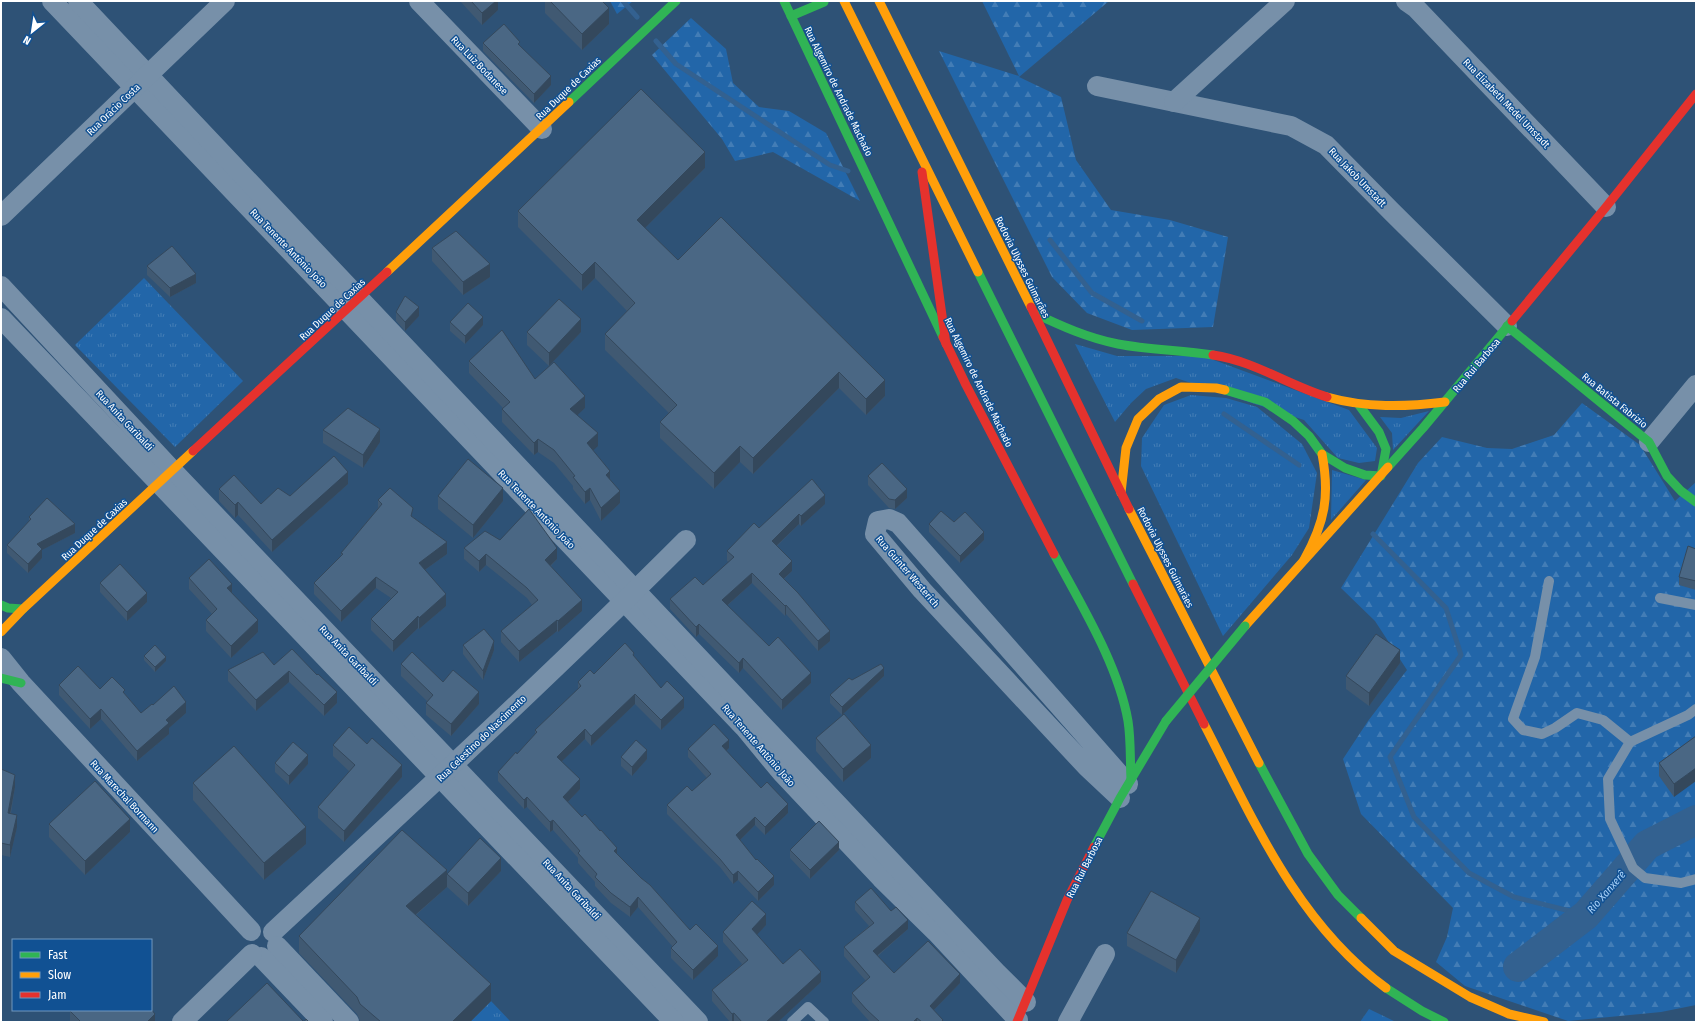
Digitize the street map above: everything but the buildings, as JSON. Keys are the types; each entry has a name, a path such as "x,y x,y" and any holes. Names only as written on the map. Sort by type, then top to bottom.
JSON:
{"main road":[{"name":"Rua Duque de Caxias","path":"1,632 23,609 542,129 676,1"},
{"name":"Rua Algemiro de Andrade Machado","path":"784,1 966,385 1097,636 1120,690 1128,722 1126,787"},
{"path":"844,1 1112,544 1253,820 1290,884 1315,919 1376,981 1401,998 1444,1022"},
{"name":"Rodovia Ulysses Guimarães","path":"879,1 1034,313 1121,493 1278,802 1308,854 1338,895 1394,951 1470,997 1509,1014 1544,1022"},
{"path":"791,16 824,2"},
{"name":"Rua Rui Barbosa","path":"1017,1021 1067,900 1126,787 1166,721 1245,626 1381,476 1445,402 1606,207 1696,94"},
{"path":"919,153 946,344"},
{"path":"1034,313 1068,330 1112,343 1132,347 1195,351 1231,358 1277,375 1302,388 1359,405 1388,407 1416,406 1445,402"},
{"name":"Rua Batista Fabrizio","path":"1507,326 1649,442 1667,476 1681,491 1696,502"},
{"path":"1121,493 1126,448 1138,418 1159,399 1181,387 1216,388 1265,402 1293,421 1309,436 1322,454 1345,468 1365,475 1381,476 1386,449 1379,432 1359,405"},
{"path":"1304,560 1315,541 1323,520 1327,498 1326,476 1322,454"},
{"path":"1,605 8,608 23,609"},
{"path":"1,678 21,683"}],"street":[{"name":"Rua Orácio Costa","path":"1,216 226,1"},
{"name":"Rua Luiz Bodanese","path":"419,1 542,129"},
{"path":"1174,102 1285,1"},
{"name":"Rua Elizabeth Medel Umstadt","path":"1406,1 1416,8 1606,207"},
{"name":"Rua Tenente Antônio João","path":"67,4 546,506 888,871 942,926 1026,1002"},
{"name":"Rua Jakob Umstadt","path":"1097,86 1291,126 1326,145 1391,212 1507,326"},
{"name":"Rua Anita Garibaldi","path":"1,286 97,390 166,477"},
{"name":"Rua Anita Garibaldi","path":"1,318 82,403 166,477 635,968 694,1021"},
{"path":"28,347 43,332"},
{"path":"1649,442 1696,386"},
{"path":"82,403 97,390"},
{"name":"Rua Guinter Westerich","path":"889,519 898,524 1048,692 1126,787 1087,768 922,590 875,534 878,521 889,519"},
{"name":"Rua Celestino do Nascimento","path":"182,1022 266,947 630,596 686,540"},
{"path":"922,590 941,572"},
{"path":"978,650 997,635"},
{"name":"Rua Marechal Bormann","path":"1,658 21,683 251,931 247,940 247,945 266,947"},
{"path":"1031,707 1048,692"},
{"name":"Rua Tenente Antônio João","path":"942,926 1017,1021"},
{"path":"266,947 327,1017 349,1022"},
{"path":"1068,1022 1106,954"},
{"name":"Rua Anita Garibaldi","path":"635,968 674,1022"}],"lane":[{"path":"1549,581 1535,657 1512,719 1523,730 1542,734 1555,728 1577,713 1603,720 1630,742"},
{"path":"1660,598 1696,606"},
{"path":"1696,709 1688,715 1630,742 1608,779 1610,819 1634,868 1645,878 1681,883 1696,879"},
{"path":"792,1022 808,1006 824,1022"}],"green space":[{"path":"610,1 633,1 617,14"},
{"path":"982,1 1109,1 1019,77 1061,97 1076,160 1111,210 1170,220 1228,237 1213,327 1132,330 1087,313 1052,277 939,51 1019,76"},
{"path":"691,18 726,49 733,83 759,107 789,111 826,133 860,201 773,152 735,161 722,139 652,55"},
{"path":"144,278 243,381 175,447 75,345"},
{"path":"1075,344 1117,356 1203,356 1349,410 1377,448 1375,461 1359,463 1338,458 1304,420 1176,378 1146,389 1131,403 1115,422"},
{"path":"1191,395 1226,398 1257,407 1302,444 1317,473 1309,528 1292,555 1223,636 1141,466 1142,438 1164,405"},
{"path":"1582,403 1640,445 1675,501 1696,482 1696,1005 1661,1012 1568,1021 1465,986 1436,962 1447,937 1453,908 1361,814 1343,759 1368,721 1407,670 1375,621 1341,588 1418,463 1442,437 1487,448 1512,449 1554,435"},
{"path":"1429,411 1393,450 1392,433 1380,417 1401,418"},
{"path":"1332,470 1366,480 1331,520"},
{"path":"491,1001 511,1022 470,1022"},
{"path":"1369,1009 1396,1022 1360,1022"}],"waterway":[{"path":"623,1 637,17"},
{"path":"656,41 676,64 830,165 848,171"},
{"path":"1050,240 1092,293 1142,321"},
{"path":"1224,414 1299,465"},
{"path":"1373,534 1446,608 1461,655 1390,757 1414,817 1469,873 1514,897 1586,915"},
{"name":"Rio Xanxerê","path":"1518,967 1586,915 1647,845 1696,820"}],"traffic: fast":[{"path":"569,102 676,1"},
{"path":"784,1 943,337"},
{"path":"791,16 824,2"},
{"path":"978,272 1133,584"},
{"path":"1034,313 1075,331 1118,344 1142,348 1213,355"},
{"path":"1388,467 1423,428 1512,321"},
{"path":"1507,326 1649,442 1667,476 1681,491 1696,502"},
{"path":"1225,390 1265,402 1293,421 1309,436 1322,454 1345,468 1365,475 1381,476 1386,449 1379,432 1359,405"},
{"path":"1054,554 1087,614 1116,678 1128,721 1131,779"},
{"path":"1,605 8,608 23,609"},
{"path":"1166,721 1245,626"},
{"path":"1,678 21,683"},
{"path":"1094,847 1120,798 1166,721"},
{"path":"1259,763 1308,854 1338,895 1361,918"},
{"path":"1386,988 1422,1011 1444,1022"}],"traffic: slow":[{"path":"844,1 978,272"},
{"path":"879,1 1031,307"},
{"path":"387,272 569,102"},
{"path":"1121,493 1126,448 1138,419 1159,399 1181,387 1216,388 1225,390"},
{"path":"1327,397 1342,401 1386,406 1445,402"},
{"path":"1,632 23,609 193,451"},
{"path":"1304,560 1317,533 1324,508 1326,483 1322,454"},
{"path":"1245,626 1388,467"},
{"path":"1129,509 1259,763"},
{"path":"1204,724 1260,832 1302,901 1327,933 1355,962 1386,988"},
{"path":"1361,918 1394,951 1470,997 1509,1014 1544,1022"}],"traffic: jam":[{"path":"1512,321 1606,207 1696,94"},
{"path":"922,172 946,344"},
{"path":"193,451 387,272"},
{"path":"1031,307 1129,509"},
{"path":"943,337 966,385 1054,554"},
{"path":"1213,355 1243,362 1327,397"},
{"path":"1133,584 1204,724"},
{"path":"1017,1022 1067,900 1094,847"}]}
